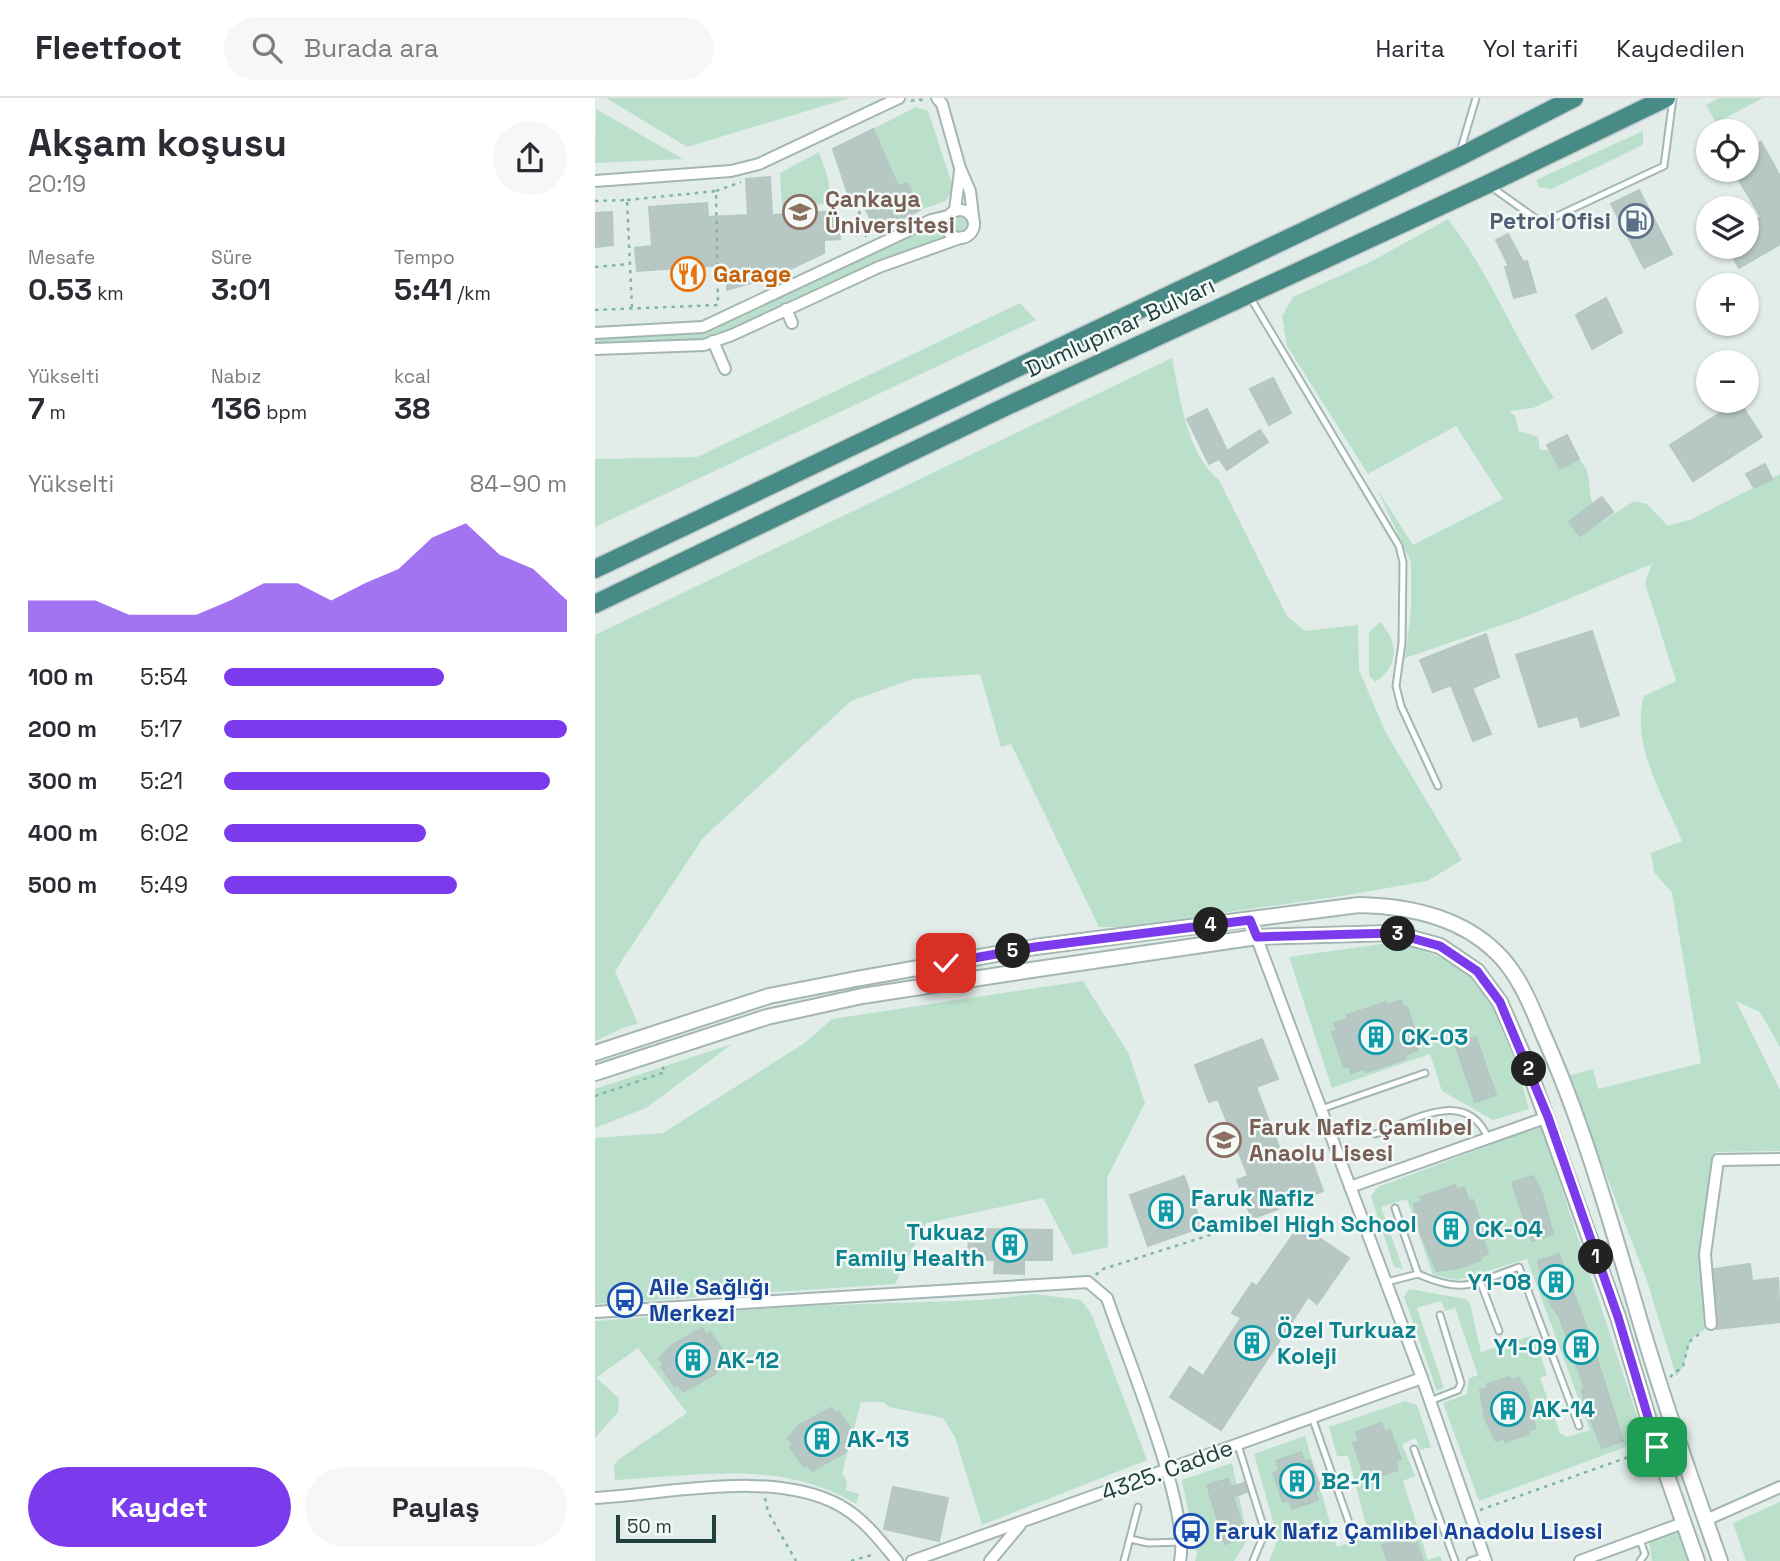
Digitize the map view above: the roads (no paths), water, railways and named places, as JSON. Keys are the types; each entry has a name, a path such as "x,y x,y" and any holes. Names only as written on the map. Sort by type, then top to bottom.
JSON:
{"highway":[{"name":"Dumlupınar Bulvarı","path":"595,569 1459,157 1574,98"},
{"name":"Dumlupınar Bulvarı","path":"595,604 1007,406 1488,184 1666,98"}],"street":[{"path":"595,181 731,171 759,164 903,100"},
{"path":"595,349 703,345 879,267 971,232 974,224 970,191 960,168 943,104 935,102"},
{"path":"960,168 947,230 954,236 963,237"},
{"path":"595,332 703,327 931,220 951,213 968,213 974,224"},
{"path":"786,309 792,323"},
{"path":"713,341 725,369"},
{"path":"595,1053 669,1027 794,991 1035,947 1359,905 1397,906 1452,922 1496,951 1523,988 1578,1119 1720,1561"},
{"path":"1250,920 1422,1378 1486,1559"},
{"path":"595,1073 767,1017 862,996 1257,937 1393,933 1440,946 1477,971 1500,1002 1548,1117 1618,1317 1657,1447 1697,1561"},
{"path":"1350,1187 1548,1117"},
{"path":"1711,1324 1705,1254 1718,1160 1780,1159"},
{"path":"595,1312 1088,1282 1107,1298 1166,1470 1182,1533 1180,1561"},
{"name":"4325. Cadde","path":"912,1561 1422,1378"},
{"path":"595,1498 722,1487 793,1490 839,1505 872,1530 897,1561"},
{"path":"1706,1520 1780,1487"},
{"path":"990,1561 1021,1523"},
{"path":"1580,1561 1683,1523"}],"lane":[{"path":"1459,157 1476,98"},
{"path":"1488,184 1542,223 1664,166 1674,98"},
{"path":"1249,295 1399,546 1403,562 1402,643 1396,686 1401,706 1438,786"},
{"path":"1321,1109 1425,1073"},
{"path":"1375,1134 1451,1108 1473,1115 1481,1122 1488,1138"},
{"path":"1395,1208 1418,1274"},
{"path":"1386,1282 1418,1274 1462,1288 1519,1267 1579,1426"},
{"path":"1480,1281 1499,1331"},
{"path":"1430,1401 1458,1390 1461,1383 1440,1315"},
{"path":"1312,1418 1353,1534"},
{"path":"1238,1444 1265,1532 1253,1561"},
{"path":"1414,1449 1455,1561"},
{"path":"1124,1561 1138,1507"},
{"path":"1130,1539 1148,1543 1182,1542"},
{"path":"1640,1540 1645,1554 1640,1561"},
{"path":"1470,1561 1486,1559"}],"place":[{"name":"Çankaya Üniversitesi","path":"800,212"},
{"name":"Petrol Ofisi","path":"1636,221"},
{"name":"Garage","path":"688,274"},
{"name":"CK-03","path":"1376,1037"},
{"name":"Faruk Nafiz Çamlıbel Anaolu Lisesi","path":"1224,1140"},
{"name":"Faruk Nafiz Camibel High School","path":"1166,1211"},
{"name":"CK-04","path":"1451,1229"},
{"name":"Tukuaz Family Health","path":"1010,1245"},
{"name":"Y1-08","path":"1556,1282"},
{"name":"Aile Sağlığı Merkezi","path":"625,1300"},
{"name":"Özel Turkuaz Koleji","path":"1252,1343"},
{"name":"Y1-09","path":"1581,1347"},
{"name":"AK-12","path":"693,1360"},
{"name":"AK-14","path":"1508,1409"},
{"name":"AK-13","path":"822,1439"},
{"name":"B2-11","path":"1297,1481"},
{"name":"Faruk Nafız Çamlıbel Anadolu Lisesi","path":"1191,1531"}]}
